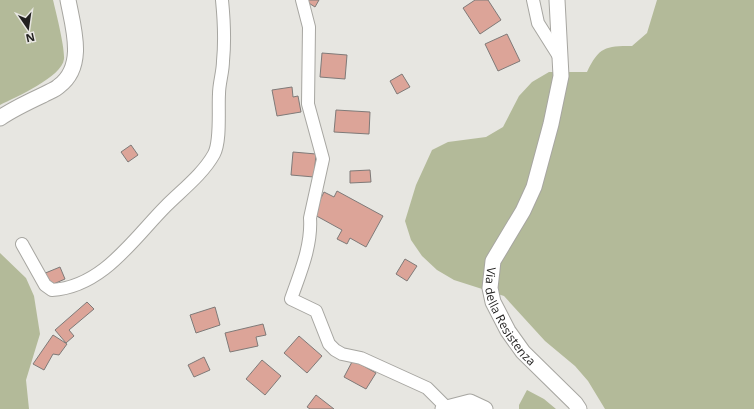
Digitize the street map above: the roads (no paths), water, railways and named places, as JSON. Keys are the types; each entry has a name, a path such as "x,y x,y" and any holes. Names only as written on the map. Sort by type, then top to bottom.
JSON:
{"street":[{"path":"0,118 12,110 59,86 69,75 76,54 76,40 68,0"},
{"path":"22,244 45,285 52,290 62,290 78,284 112,264 157,215 199,174 214,153 219,120 219,94 223,61 224,20 222,0"},
{"path":"302,0 309,27 308,104 323,159 310,218 305,261 291,299 316,311 329,344 342,354 361,358 426,388 444,408 470,402 485,409"},
{"path":"533,0 538,23 560,58"},
{"name":"Via della Resistenza","path":"557,0 561,76 552,124 534,187 523,211 493,261 490,288 493,302 508,331 523,352 576,403 579,409"}]}
